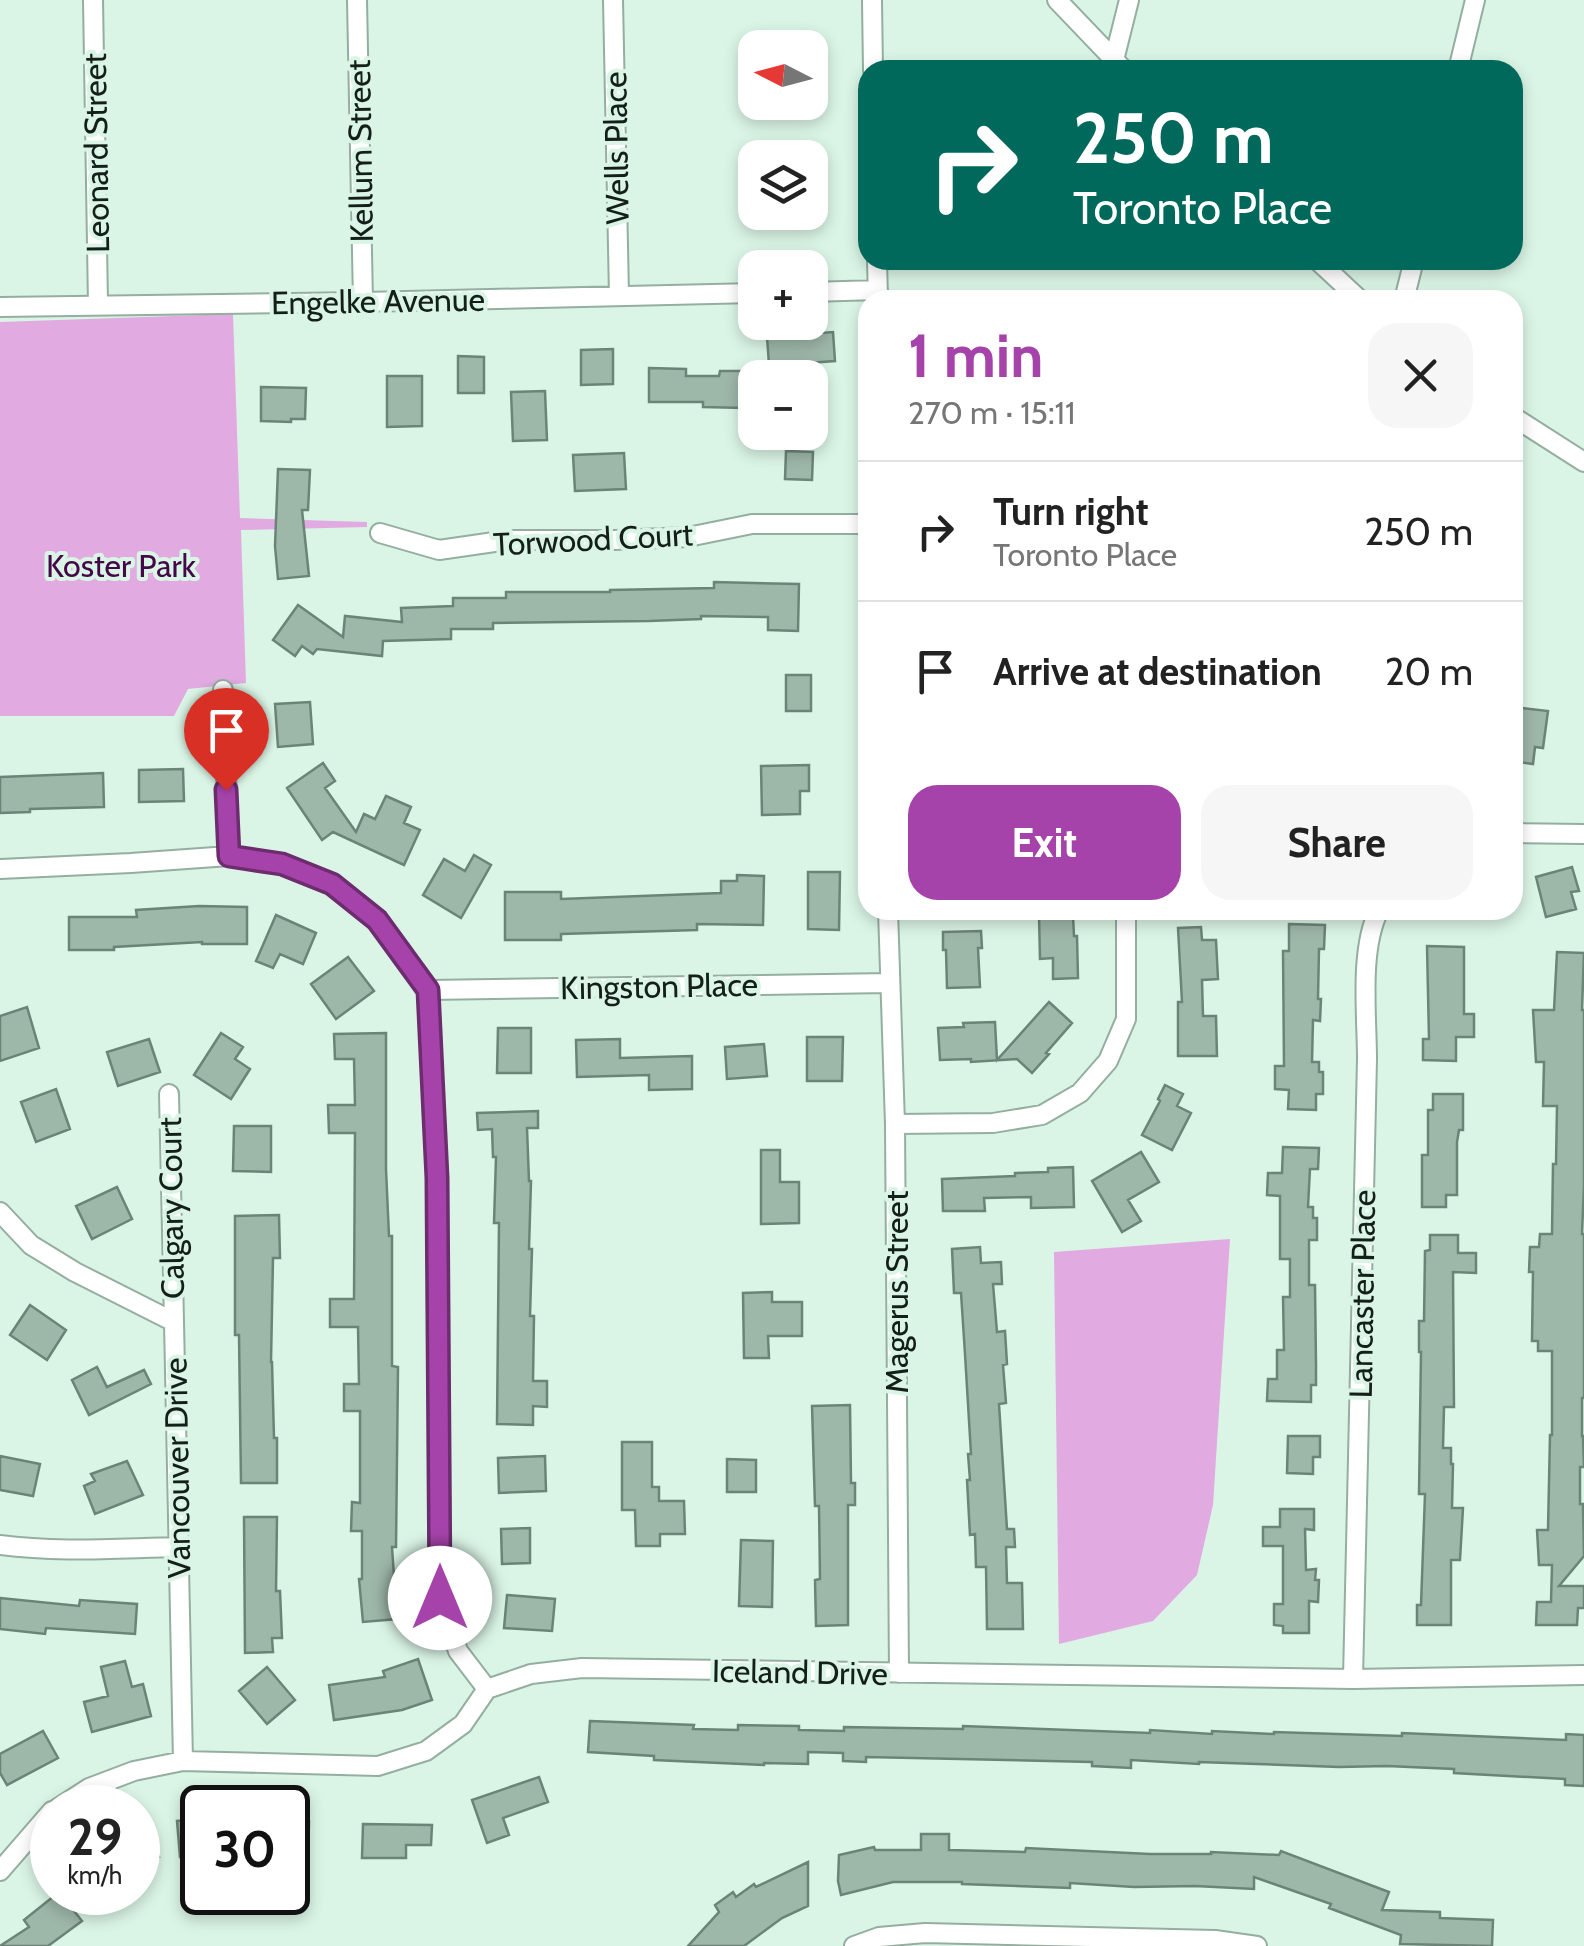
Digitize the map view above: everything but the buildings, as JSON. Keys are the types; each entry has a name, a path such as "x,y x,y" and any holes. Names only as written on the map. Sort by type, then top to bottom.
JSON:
{"street":[{"name":"Leonard Street","path":"93,0 98,305"},
{"name":"Kellum Street","path":"357,0 362,302"},
{"name":"Wells Place","path":"614,0 619,296"},
{"path":"872,0 873,60"},
{"path":"1058,0 1114,60"},
{"path":"1120,60 1129,0"},
{"path":"1460,60 1474,0"},
{"path":"1328,270 1349,290"},
{"name":"Engelke Avenue","path":"0,308 738,293"},
{"path":"828,293 858,294"},
{"path":"1523,423 1584,462"},
{"name":"Torwood Court","path":"380,533 439,550 508,540 688,537 752,524 858,524"},
{"path":"223,690 229,856"},
{"path":"1523,833 1584,834"},
{"path":"0,869 229,856 282,864 332,884 377,920 428,990 437,1178 440,1598 458,1651 487,1689 464,1724 426,1751 378,1766 183,1761 97,1785"},
{"name":"Magerus Street","path":"888,920 895,1124 899,1673"},
{"path":"895,1124 993,1123 1026,1118 1042,1115 1080,1094 1108,1061 1126,1018 1126,920"},
{"name":"Lancaster Place","path":"1353,1679 1367,974 1374,920"},
{"name":"Kingston Place","path":"428,990 890,983"},
{"name":"Calgary Court","path":"169,1094 174,1322"},
{"name":"Vancouver Drive","path":"0,1212 31,1245 74,1272 174,1322 183,1761"},
{"path":"0,1545 179,1547"},
{"name":"Iceland Drive","path":"487,1689 532,1674 582,1668 1353,1679 1584,1675"},
{"path":"0,1870 30,1837"},
{"path":"854,1946 879,1938 926,1934 1215,1940 1257,1946"}],"green space":[{"name":"Koster Park","path":"233,314 240,518 367,522 367,527 241,530 246,683 188,689 174,716 0,716 0,322"},
{"path":"1230,1239 1213,1505 1197,1575 1153,1621 1059,1644 1054,1252"}],"route":[{"path":"226,790 229,856 282,864 332,884 377,920 428,990 437,1178 440,1598"}]}
